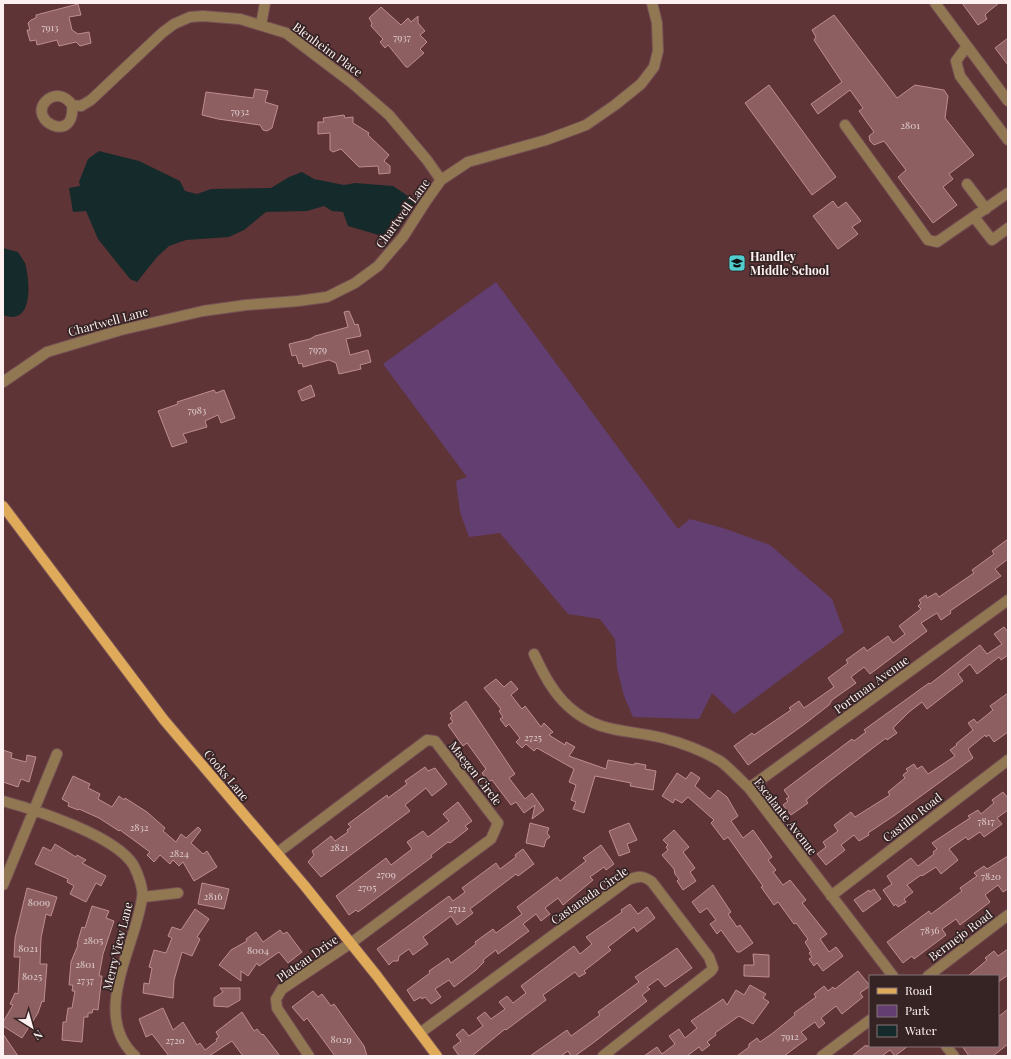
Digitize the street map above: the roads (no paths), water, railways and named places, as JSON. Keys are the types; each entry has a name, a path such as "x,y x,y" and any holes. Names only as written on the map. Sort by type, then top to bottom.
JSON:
{"main road":[{"name":"Cooks Lane","path":"3,506 164,720 351,943 437,1056"}],"street":[{"path":"261,26 265,3"},
{"name":"Chartwell Lane","path":"3,382 47,352 121,330 203,311 327,297 355,283 378,266 403,237 426,200 441,180 468,162 546,140 586,125 615,105 641,84 654,67 658,51 657,23 652,3"},
{"path":"935,3 1008,101"},
{"name":"Blenheim Place","path":"72,105 81,106 91,100 162,33 174,24 190,17 219,16 240,19 286,33 373,100 390,115 427,160 441,180"},
{"path":"967,46 956,61 960,76 1008,140"},
{"path":"845,125 928,240 937,242 1008,193"},
{"path":"967,184 986,209"},
{"path":"974,217 992,240 1008,228"},
{"name":"Portman Avenue","path":"749,788 1008,600"},
{"name":"Escalante Avenue","path":"534,654 548,683 568,706 584,718 610,730 663,738 696,750 721,762 749,788 892,975"},
{"name":"Maegen Circle","path":"277,853 427,740 435,741 498,823 496,832 491,839 351,943"},
{"path":"3,885 33,809 58,754"},
{"name":"Castillo Road","path":"831,896 1008,760"},
{"name":"Merry View Lane","path":"3,801 33,809 64,821 117,849 134,866 143,897 117,989 116,1020 121,1035 130,1051 135,1056"},
{"name":"Castanada Circle","path":"420,1034 628,880 638,876 645,877 652,882 709,957 713,968 603,1056"},
{"path":"143,897 178,892"},
{"name":"Bermejo Road","path":"929,975 1008,915"},
{"name":"Plateau Drive","path":"309,1056 276,1008 276,999 282,989 351,943"},
{"path":"822,1056 869,1021"},
{"path":"947,1047 954,1056"}],"water":[{"path":"99,151 139,161 180,181 185,191 197,194 211,189 271,188 289,177 302,172 314,179 344,185 355,183 393,186 417,202 392,239 348,226 343,212 332,211 324,206 307,211 266,212 244,230 229,237 186,240 169,246 157,257 137,282 130,279 98,239 86,211 73,212 69,188 80,186 79,182 88,159"},
{"path":"3,248 18,252 25,263 27,271 28,300 25,308 20,314 13,317 3,315"}],"place":[{"name":"Handley Middle School","path":"737,263"}]}
